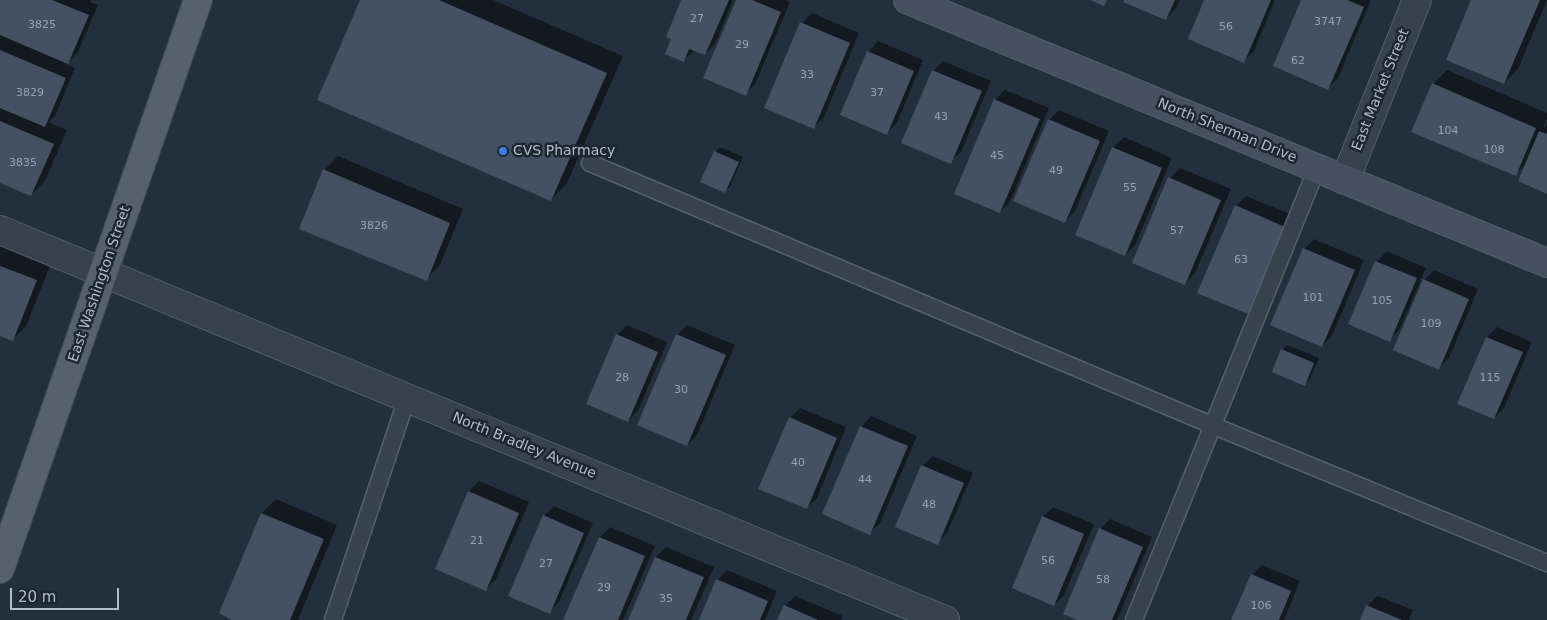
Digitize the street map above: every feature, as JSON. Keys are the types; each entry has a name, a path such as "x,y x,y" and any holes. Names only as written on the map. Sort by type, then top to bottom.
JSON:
{"main road":[{"name":"East Washington Street","path":"0,569 198,0"},
{"name":"North Sherman Drive","path":"908,0 1547,263"}],"street":[{"name":"East Market Street","path":"1345,180 1416,0"},
{"name":"North Bradley Avenue","path":"0,230 945,620"}],"lane":[{"path":"590,163 1214,426 1547,563"},
{"path":"1134,620 1317,168"},
{"path":"333,620 407,398"}],"building":[{"path":"0,0 52,0 89,15 68,64 0,35"},
{"name":"CVS Pharmacy","path":"360,0 439,0 607,73 551,201 317,100"},
{"path":"681,0 729,0 705,55 689,49 684,62 665,54 671,39 666,37"},
{"path":"736,0 752,0 781,12 746,96 703,78"},
{"path":"1090,0 1107,0 1104,6"},
{"path":"1124,0 1175,0 1166,20 1123,2"},
{"path":"1204,0 1271,0 1244,63 1188,39"},
{"path":"1301,0 1347,0 1364,7 1328,90 1273,66"},
{"path":"1471,0 1540,0 1504,84 1446,60"},
{"path":"800,22 850,43 814,129 764,108"},
{"path":"0,50 66,78 45,127 0,108"},
{"path":"867,51 914,71 887,135 840,115"},
{"path":"932,70 982,91 951,164 901,143"},
{"path":"1432,83 1536,128 1516,176 1411,132"},
{"path":"994,99 1040,119 1000,213 954,194"},
{"path":"1048,119 1100,141 1065,223 1013,201"},
{"path":"0,121 54,144 31,196 0,183"},
{"path":"1539,131 1547,134 1547,194 1518,181"},
{"path":"1112,147 1162,168 1125,256 1075,235"},
{"path":"714,151 739,162 725,193 700,182"},
{"path":"323,169 450,223 427,281 299,229"},
{"path":"1168,177 1221,200 1185,285 1132,263"},
{"path":"1235,205 1285,227 1248,314 1197,293"},
{"path":"1303,248 1355,270 1322,347 1270,325"},
{"path":"1375,261 1417,278 1390,342 1348,324"},
{"path":"0,266 37,280 13,341 0,336"},
{"path":"1423,279 1469,299 1439,370 1393,350"},
{"path":"616,334 658,352 628,422 586,404"},
{"path":"676,334 726,355 687,446 637,425"},
{"path":"1486,337 1523,352 1494,419 1457,404"},
{"path":"1281,349 1314,363 1305,386 1272,372"},
{"path":"789,417 837,438 807,509 758,489"},
{"path":"860,426 908,446 870,535 822,514"},
{"path":"921,465 964,483 938,545 895,527"},
{"path":"468,491 519,513 486,591 435,569"},
{"path":"261,513 324,539 290,620 232,620 219,613"},
{"path":"543,515 584,533 550,614 508,596"},
{"path":"1042,516 1084,534 1054,606 1012,588"},
{"path":"1099,528 1143,547 1112,620 1077,620 1063,614"},
{"path":"599,537 645,556 618,620 563,620"},
{"path":"655,557 704,577 686,620 628,620"},
{"path":"1251,574 1291,591 1279,620 1231,620"},
{"path":"716,579 768,601 760,620 699,620"},
{"path":"784,605 818,620 777,620"},
{"path":"1366,605 1402,620 1360,620"}],"place":[{"name":"CVS Pharmacy","path":"503,151"}]}
